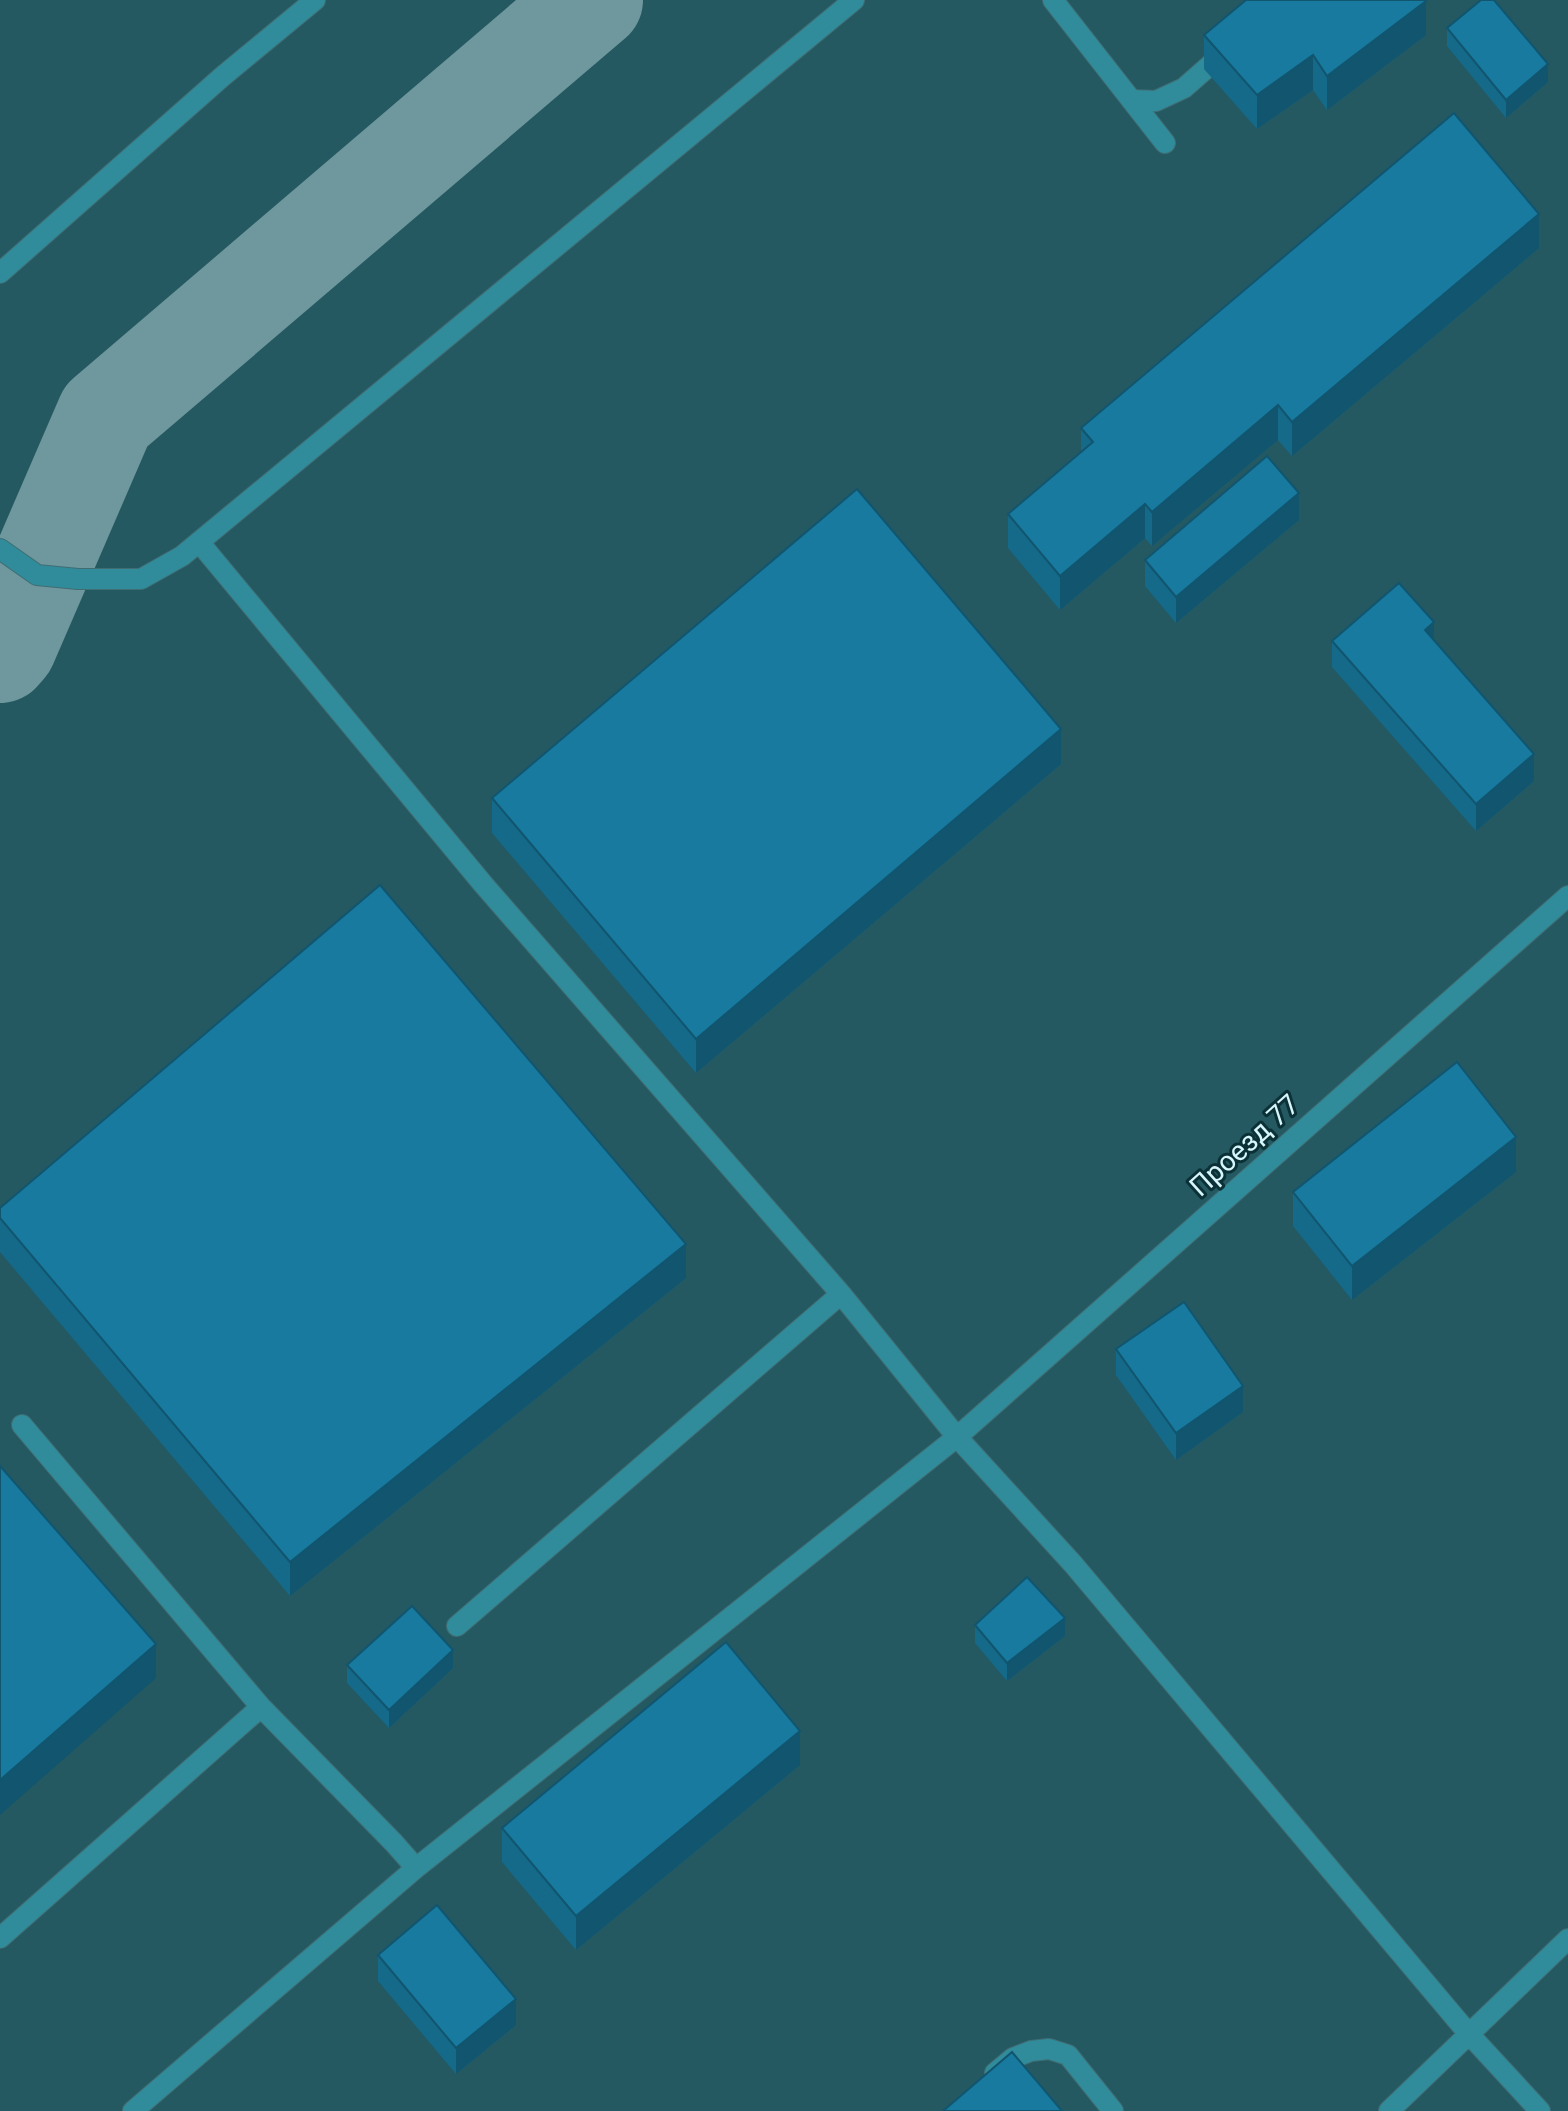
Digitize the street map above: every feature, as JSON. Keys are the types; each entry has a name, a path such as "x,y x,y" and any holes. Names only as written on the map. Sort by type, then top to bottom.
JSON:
{"lane":[{"path":"0,273 223,76 315,0"},
{"path":"0,549 37,575 78,579 141,579 182,556 854,0"},
{"path":"1053,0 1165,143"},
{"path":"1132,100 1156,101 1184,88 1241,39"},
{"path":"199,542 483,884 841,1294 957,1437 1073,1564 1468,2033 1540,2111"},
{"name":"Проезд 77","path":"133,2111 416,1868 957,1437 1568,896"},
{"path":"457,1626 841,1294"},
{"path":"22,1425 261,1707 416,1868"},
{"path":"0,1938 261,1707"},
{"path":"1389,2111 1568,1939"},
{"path":"986,2080 1013,2058 1031,2051 1049,2049 1068,2055 1113,2111"}],"shaded area":[{"path":"0,0 1568,0 1568,2111 0,2111"}],"building":[{"path":"1246,0 1426,1 1327,76 1313,55 1257,95 1204,35"},
{"path":"1481,0 1494,0 1548,64 1506,100 1447,28"},
{"path":"1454,113 1539,214 1292,422 1278,405 1152,512 1145,504 1060,576 1008,514 1093,442 1081,428"},
{"path":"1267,456 1299,493 1176,597 1145,560"},
{"path":"857,489 1061,729 696,1039 492,798"},
{"path":"1399,583 1434,622 1425,630 1534,754 1476,804 1332,641"},
{"path":"380,885 686,1244 290,1562 0,1218 0,1208"},
{"path":"1457,1062 1516,1137 1352,1266 1293,1192"},
{"path":"1184,1302 1243,1386 1176,1433 1116,1349"},
{"path":"0,1466 156,1644 0,1780"},
{"path":"1027,1577 1065,1618 1007,1663 975,1625"},
{"path":"412,1606 453,1650 389,1710 347,1665"},
{"path":"726,1642 800,1731 576,1916 502,1828"},
{"path":"437,1905 516,1999 456,2048 378,1955"},
{"path":"1012,2052 1062,2111 943,2111"}],"taxiway":[{"path":"0,653 7,645 106,416 593,0"}]}
